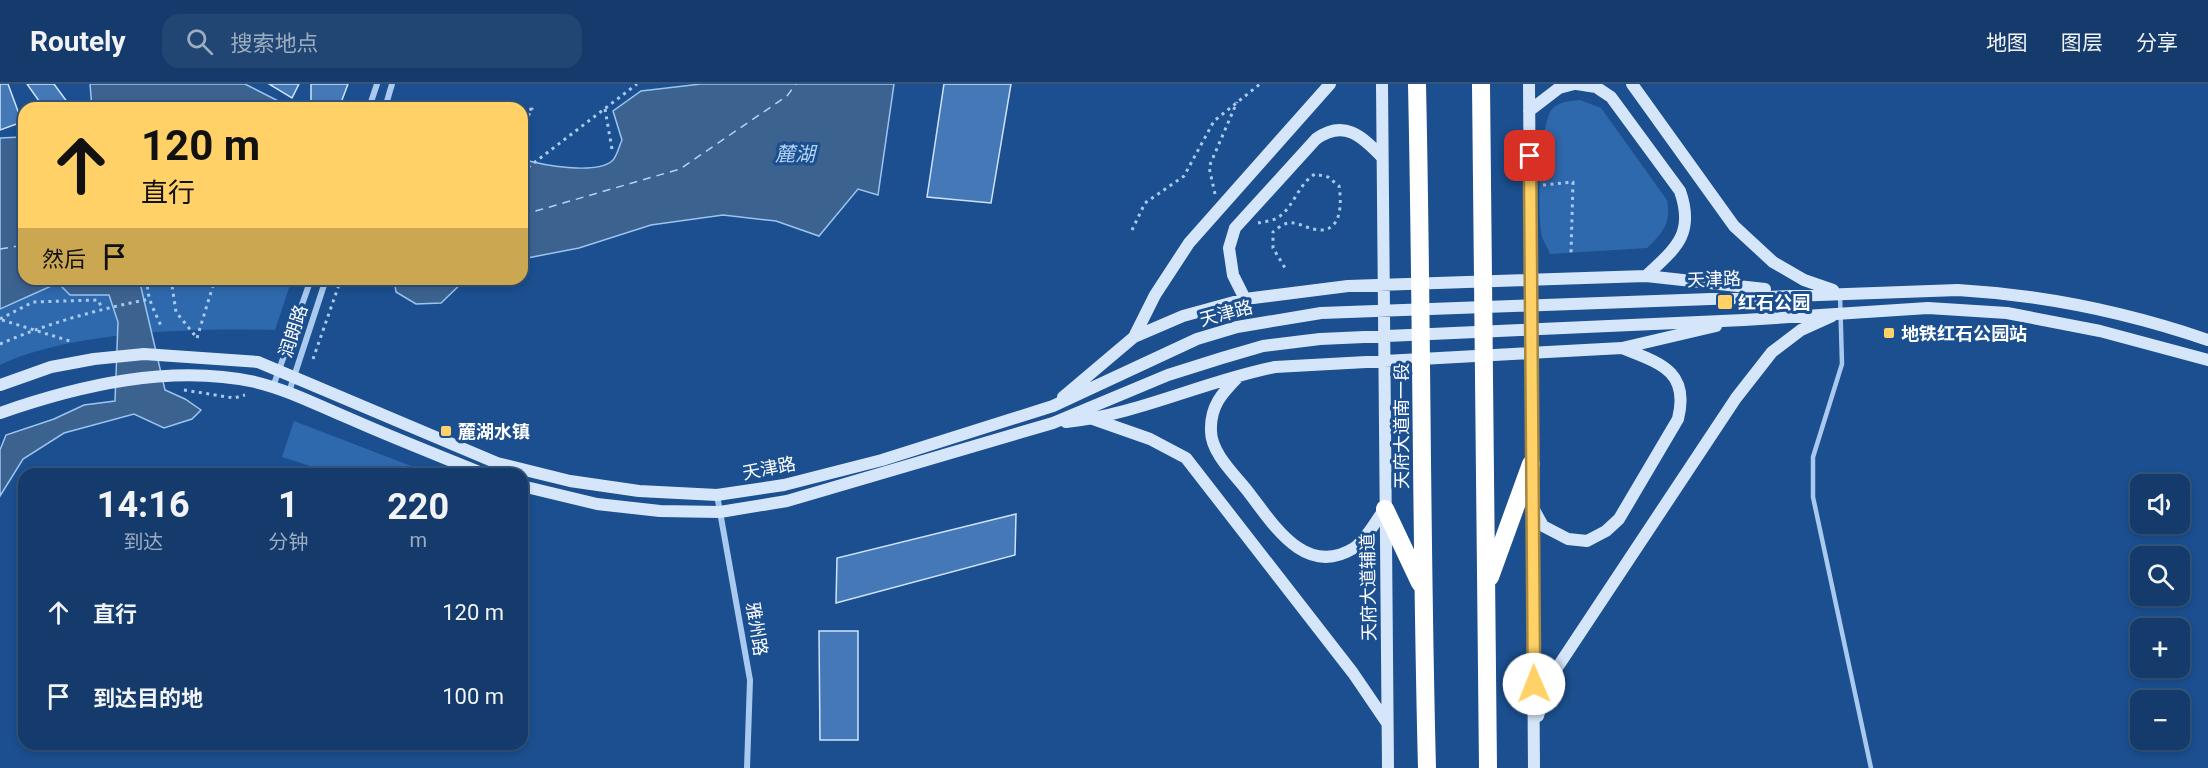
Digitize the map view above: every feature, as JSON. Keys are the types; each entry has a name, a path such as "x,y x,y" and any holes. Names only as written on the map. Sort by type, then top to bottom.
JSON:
{"highway":[{"name":"天府大道南一段","path":"1417,84 1421,250 1422,588 1427,768"},
{"path":"1481,84 1488,768"},
{"path":"1487,587 1531,464"},
{"path":"1385,509 1422,588"}],"street":[{"path":"371,102 377,84"},
{"path":"387,102 392,84"},
{"path":"1134,338 1155,296 1189,243 1330,84"},
{"name":"天府大道辅道","path":"1382,84 1388,768"},
{"path":"1529,84 1534,768"},
{"path":"1529,111 1559,88 1576,84 1596,87 1611,97 1680,191 1686,208 1686,223 1682,237 1673,251 1646,276"},
{"path":"1632,84 1734,226 1773,262 1804,280 1840,292"},
{"path":"1245,299 1233,275 1229,248 1235,228 1316,139 1327,131 1342,129 1362,136 1382,157"},
{"path":"1053,406 1134,338 1183,316 1245,299 1348,285 1646,276 1802,294"},
{"name":"润朗路","path":"273,387 309,285"},
{"name":"润朗路","path":"289,393 324,285"},
{"name":"天津路","path":"528,472 639,491 717,495 784,485 860,465 1053,406 1197,339 1276,319 1321,313 1840,292 1958,290 2014,293 2116,312 2208,340"},
{"name":"天津路","path":"528,487 597,504 660,511 720,512 787,501 1053,423 1168,375 1263,346 1320,339 1744,320 1928,308 2007,313 2100,331 2208,360"},
{"path":"1534,728 1549,680 1736,398 1772,352 1801,330 1840,312"},
{"path":"1053,423 1093,419 1240,374 1316,363 1622,348 1744,320"},
{"path":"1532,508 1543,526 1568,539 1587,541 1606,531 1620,519 1678,419 1682,403 1681,386 1670,370 1622,348"},
{"name":"天津路","path":"0,385 51,368 94,358 144,354 258,362 463,450 517,468"},
{"path":"1240,374 1213,405 1210,433 1218,453 1288,543 1311,555 1334,555 1355,547 1385,509"},
{"path":"0,413 83,388 136,379 187,375 254,382 289,393 470,468"},
{"path":"1093,419 1150,439 1186,458 1353,674 1387,723"},
{"name":"雅州路","path":"717,495 750,680 747,768"}],"lane":[{"path":"1840,292 1842,364 1813,457 1813,497 1871,768"}],"path":[{"path":"528,167 637,84"},
{"path":"1132,230 1145,203 1184,176 1214,121 1260,84"},
{"path":"1222,134 1237,102"},
{"path":"605,109 612,149"},
{"path":"1285,268 1273,248 1273,232 1286,223 1301,224 1315,230 1330,227 1339,218 1342,203 1339,186 1328,177 1315,174 1303,181"},
{"path":"1541,185 1574,183 1571,253"},
{"path":"147,285 150,299 162,328"},
{"path":"171,285 171,295 176,312 197,338 213,285"},
{"path":"312,362 339,285"},
{"path":"0,344 33,330 102,309 150,299"},
{"path":"74,342 0,319 33,302 98,300 102,309"},
{"path":"179,387 186,392 234,398 251,393"}],"shaded area":[{"path":"1580,100 1601,108 1667,200 1668,215 1665,227 1647,248 1550,254 1542,237 1540,170 1548,116 1559,104"},
{"path":"24,285 290,285 275,330 172,331 97,338 29,354 0,365 0,291"},
{"path":"294,421 416,468 316,468 282,457"}],"water":[{"path":"90,84 245,84 280,102 92,102"},
{"name":"麓湖","path":"701,84 894,84 878,195 858,189 819,236 776,221 723,215 651,225 579,248 528,258 528,160 568,168 594,167 612,161 622,140 613,111 641,91"},
{"path":"18,137 18,285 54,285 0,309 0,138"},
{"path":"60,285 140,285 165,390 185,399 201,410 192,419 164,428 134,414 64,433 23,459 0,496 0,450 6,435 54,419 84,405 115,401 118,322 109,295 70,295"},
{"path":"395,285 460,285 441,303 416,304 396,292"}],"building":[{"path":"0,84 8,84 18,111 18,123 0,130"},
{"path":"27,84 54,84 67,102 40,102"},
{"path":"269,84 299,84 292,98"},
{"path":"311,84 348,84 341,102 311,102"},
{"path":"944,84 1011,84 991,203 927,197"},
{"path":"1016,514 1015,555 836,603 837,558"},
{"path":"819,631 858,631 858,740 820,740"}],"ferry route":[{"path":"528,213 680,169 787,96 796,84"},
{"path":"0,249 18,246"}],"place":[{"name":"红石公园","path":"1725,302"},
{"name":"地铁红石公园站","path":"1889,333"},
{"name":"麓湖水镇","path":"446,431"}],"route":[{"path":"1530,156 1534,684"}]}
